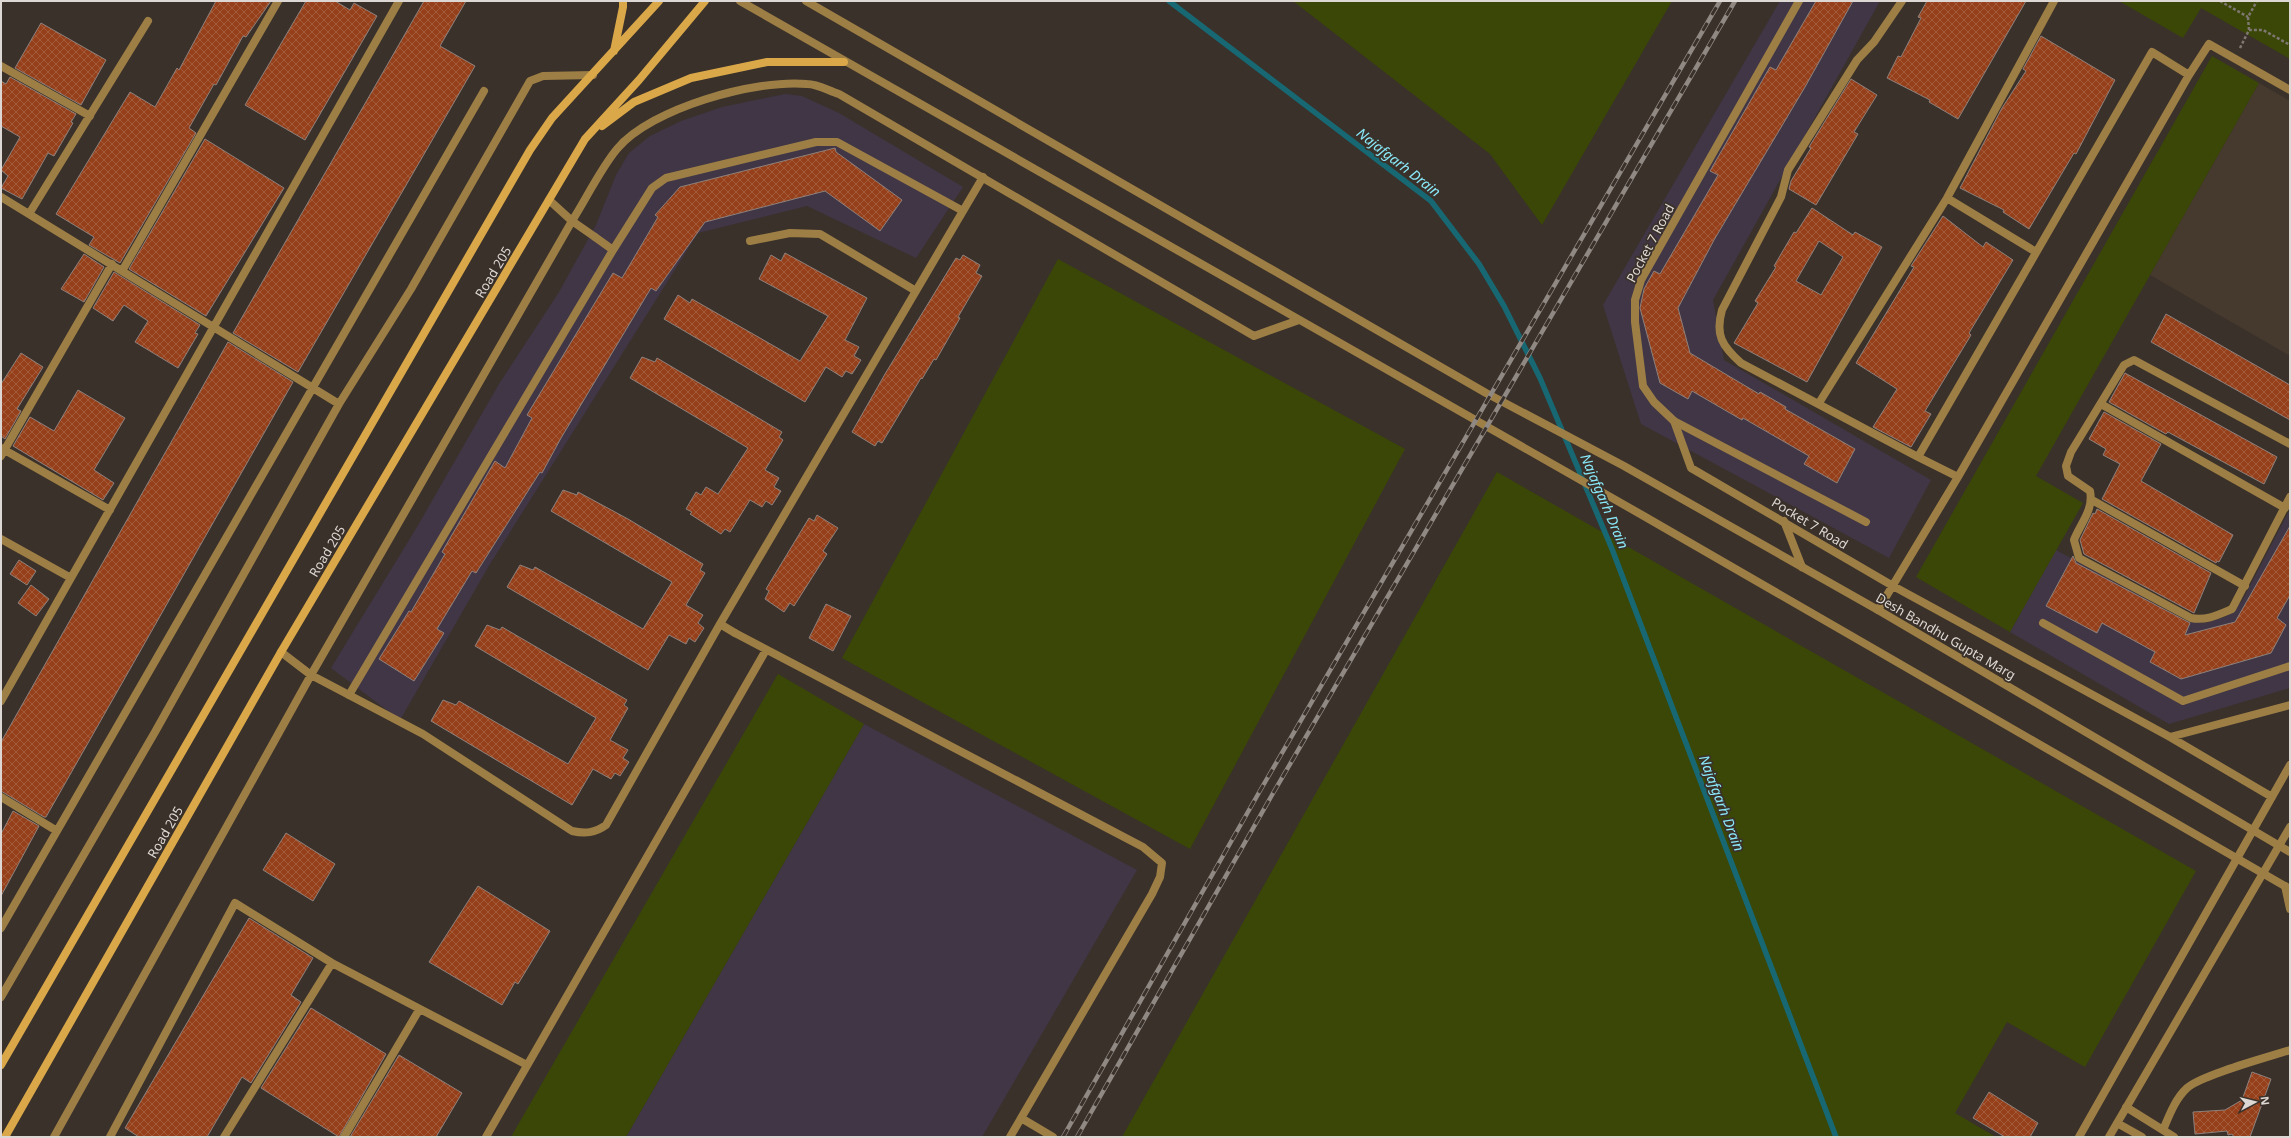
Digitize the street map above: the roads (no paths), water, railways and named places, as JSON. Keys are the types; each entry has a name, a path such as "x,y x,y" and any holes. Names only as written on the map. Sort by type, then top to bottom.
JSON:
{"main road":[{"path":"614,52 624,7 623,1"},
{"name":"Road 205","path":"1,1065 530,150 552,118 614,52 659,1"},
{"name":"Road 205","path":"5,1137 281,652 586,139 639,80 705,1"},
{"path":"586,139 634,102 691,78 767,62 844,62"}],"street":[{"path":"122,271 278,1"},
{"path":"1,701 398,1"},
{"path":"740,1 844,62 1642,515 2238,858 2288,888 2290,909"},
{"name":"Desh Bandhu Gupta Marg","path":"806,1 1486,393 1624,466 1878,610 2280,846"},
{"name":"Pocket 7 Road","path":"1799,1 1641,280 1635,300 1635,322 1643,386 1654,402 1674,421 1691,468 1893,586 2170,738 2272,797"},
{"path":"1902,1 1874,42 1857,60 1788,170 1781,197 1722,310 1718,324 1720,337 1727,351 1741,363 1958,477"},
{"path":"1819,403 1948,198 2054,1"},
{"path":"29,214 148,21"},
{"path":"1878,610 1958,477 2189,75 2210,44 2290,90"},
{"path":"1918,457 2152,52 2189,75"},
{"path":"1,66 90,116"},
{"path":"1,997 155,732 339,404 411,289 530,81 543,76 592,75"},
{"path":"54,1137 310,675 572,221 617,149 640,129 687,106 761,85 809,84 839,94 1254,336 1299,320"},
{"path":"1,928 484,91"},
{"path":"349,695 613,250 652,188 666,178 816,142 837,142 963,211"},
{"path":"281,652 310,675 423,734 572,831 582,833 597,831 606,825 720,624 983,177"},
{"path":"1948,198 2036,252"},
{"path":"549,200 572,221 613,250"},
{"path":"2,201 29,214 339,404"},
{"path":"750,241 790,233 820,234 916,291"},
{"path":"110,510 2,451 112,264"},
{"path":"2290,444 2134,360 2124,365 2071,452 2066,466 2068,476 2090,491 2092,500 2089,510 2074,540 2079,558 2191,618 2207,619 2232,609 2290,497"},
{"path":"2101,404 2284,508"},
{"path":"1674,421 1866,522"},
{"path":"2092,500 2245,586"},
{"path":"1784,521 1802,567"},
{"path":"1,539 71,578"},
{"path":"2043,622 2183,701 2290,666"},
{"path":"720,624 766,650 1143,847 1162,863 1160,877 1152,894 1010,1137"},
{"path":"486,1137 766,650"},
{"path":"2170,738 2290,705"},
{"path":"2079,1137 2290,765"},
{"path":"1,798 57,831"},
{"path":"2109,1137 2290,827"},
{"path":"2280,846 2290,852"},
{"path":"110,1137 235,903 332,963 527,1065"},
{"path":"224,1137 332,963"},
{"path":"344,1137 420,1010"},
{"path":"2163,1130 2177,1099 2188,1087 2202,1079 2290,1050"},
{"path":"2126,1107 2174,1137"},
{"path":"1021,1118 1053,1137"},
{"path":"2117,1123 2142,1137"}],"waterway":[{"name":"Najafgarh Drain","path":"1169,1 1431,201 1479,264 1504,306 1540,378 1612,549 1836,1137"}],"railway":[{"path":"1063,1137 1261,789 1720,1"},
{"path":"1077,1137 1272,795 1735,1"}]}
